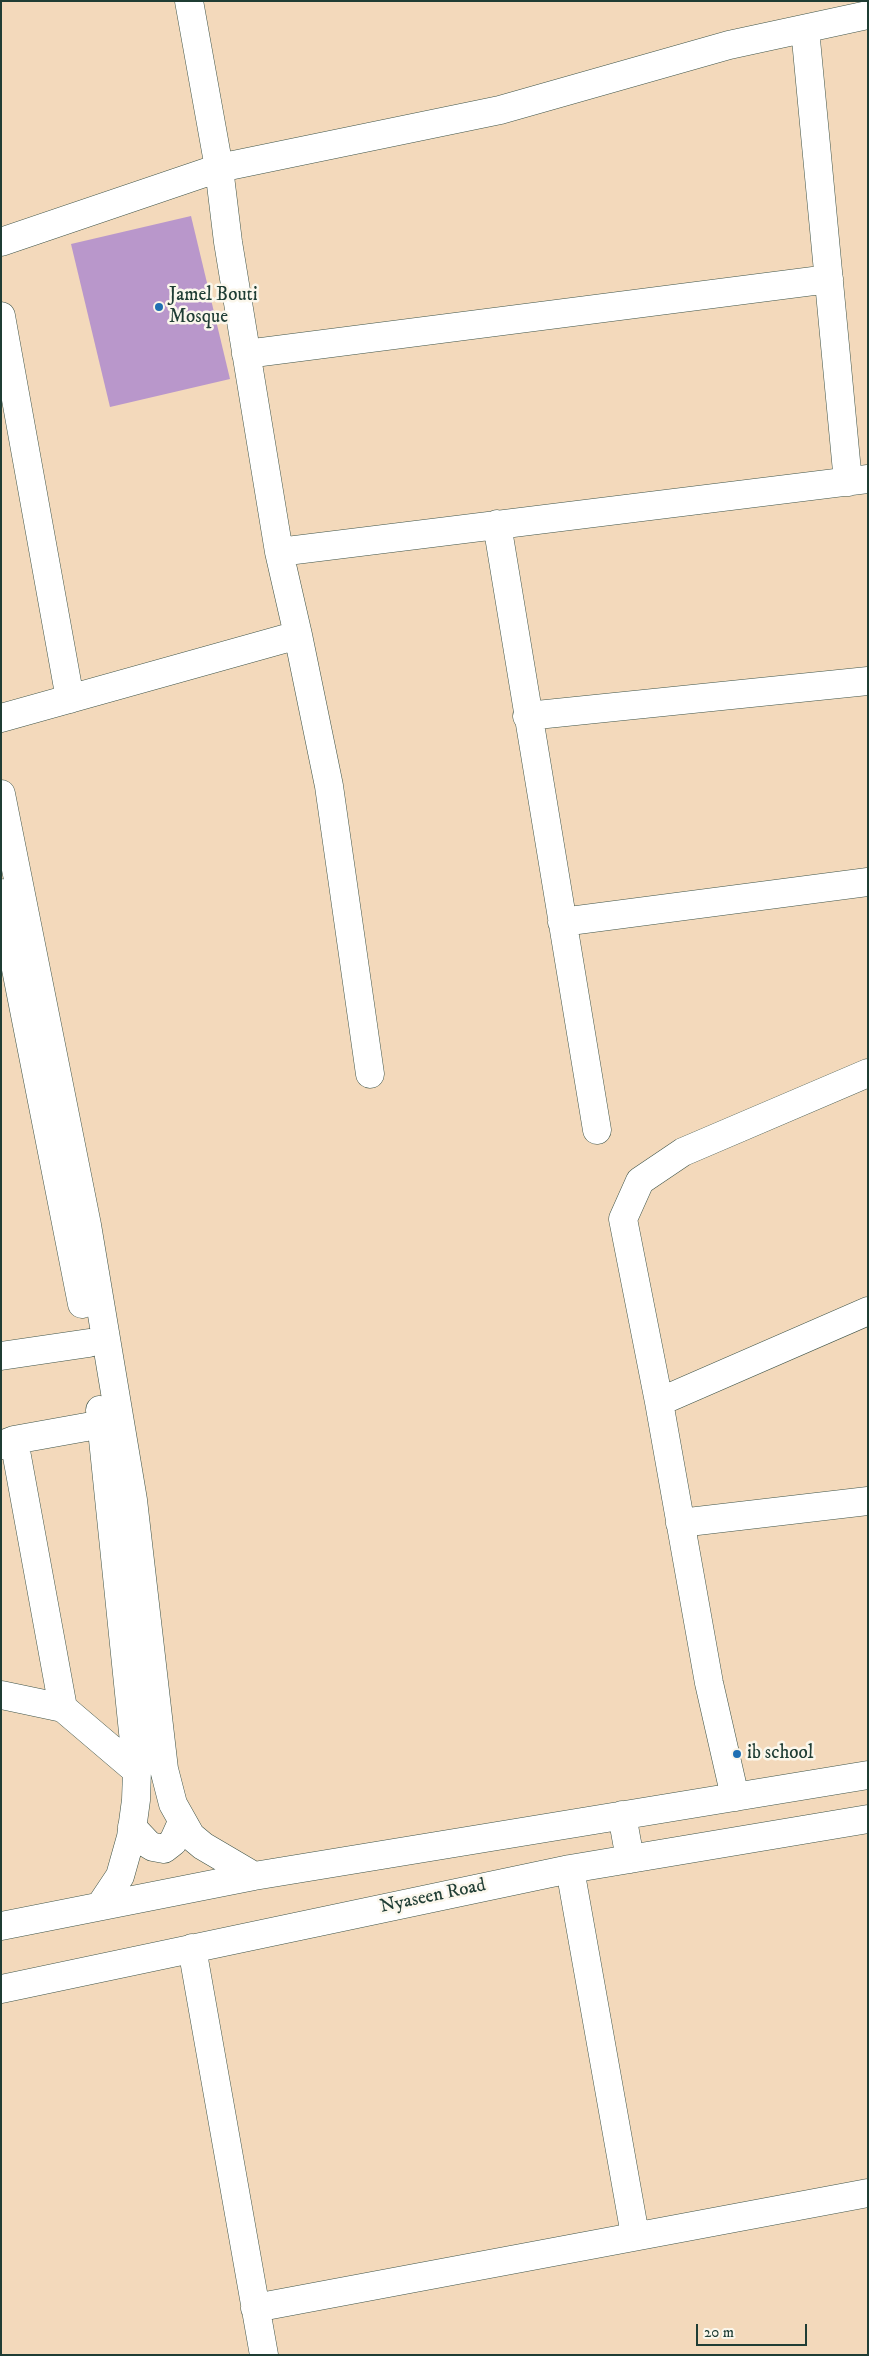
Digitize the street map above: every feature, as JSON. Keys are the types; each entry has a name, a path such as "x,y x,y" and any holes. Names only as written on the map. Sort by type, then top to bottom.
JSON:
{"street":[{"path":"189,1 218,168 246,354 279,552 298,634 328,786 370,1074"},
{"path":"1,242 218,168 500,110 729,45 868,15"},
{"path":"279,552 858,481 829,280 805,29"},
{"path":"246,354 829,280"},
{"path":"1,316 70,698"},
{"path":"496,524 597,1130"},
{"path":"1,718 298,634"},
{"path":"527,716 868,681"},
{"path":"1,794 87,1225 133,1500 164,1769 173,1804 191,1836 202,1846 254,1876"},
{"path":"562,922 868,882"},
{"path":"1,893 89,1343 103,1424 137,1771 132,1827 120,1876 100,1906"},
{"path":"735,1797 708,1683 659,1402 623,1219 640,1182 683,1152 868,1073"},
{"path":"659,1402 868,1311"},
{"path":"1,1356 89,1343"},
{"path":"63,1708 7,1442 103,1424"},
{"path":"680,1522 868,1501"},
{"path":"1,1695 63,1708 137,1771"},
{"path":"1,1926 254,1876 868,1775"},
{"path":"622,1815 630,1859"},
{"name":"Nyaseen Road","path":"1,1989 570,1869 868,1819"},
{"path":"132,1827 148,1844 164,1849 173,1842 182,1822"},
{"path":"570,1869 635,2235"},
{"path":"192,1948 264,2355"},
{"path":"255,2308 635,2235 868,2193"}],"building":[{"path":"191,216 230,379 110,407 71,244"}],"place":[{"name":"Jamel Bouti Mosque","path":"159,307"},
{"name":"ib school","path":"737,1754"}]}
